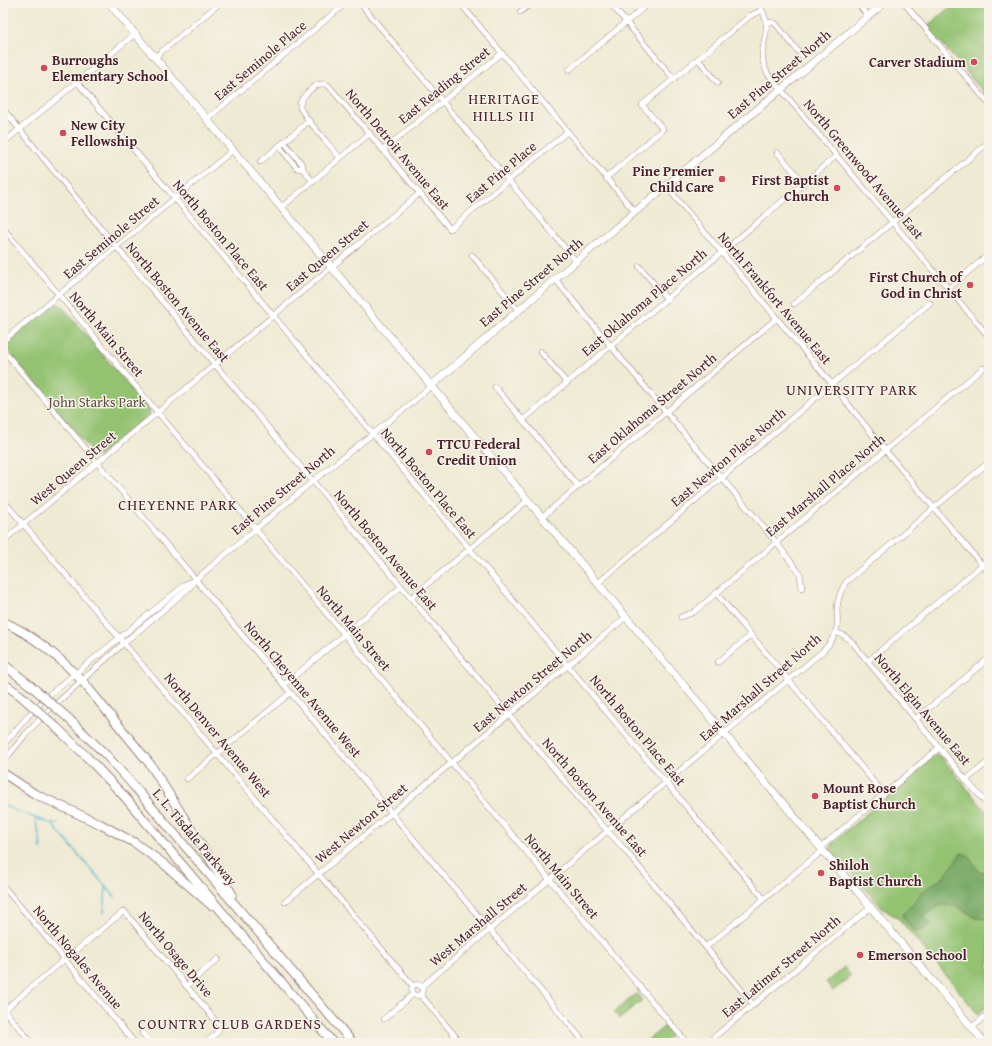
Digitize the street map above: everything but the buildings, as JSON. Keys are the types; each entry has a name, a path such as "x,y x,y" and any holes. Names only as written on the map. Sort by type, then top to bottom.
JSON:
{"highway":[{"path":"3,622 21,630 31,637 82,681 150,764 245,916"},
{"name":"L. L. Tisdale Parkway","path":"3,664 68,718 124,774 352,1043"},
{"name":"L. L. Tisdale Parkway","path":"3,682 20,695 88,757 123,795 333,1043"},
{"path":"3,773 35,794 100,824 135,843 164,864 229,919"}],"main road":[{"name":"East Pine Street North","path":"431,386 518,310 884,3"},
{"path":"112,4 135,34 985,1043"}],"street":[{"path":"155,57 220,3"},
{"name":"East Seminole Place","path":"207,119 346,3"},
{"path":"360,3 576,261"},
{"path":"460,3 501,54 635,212"},
{"path":"520,12 532,3"},
{"path":"610,3 674,79"},
{"path":"569,70 649,3"},
{"name":"North Greenwood Avenue East","path":"758,3 762,10 766,24 762,48 763,61 768,74 989,337"},
{"path":"857,3 868,16"},
{"path":"904,3 989,104"},
{"path":"606,178 663,129 642,105 750,16 762,10"},
{"path":"766,24 775,23 802,56"},
{"path":"3,143 135,34"},
{"name":"East Reading Street","path":"383,150 501,54"},
{"path":"698,59 718,83"},
{"name":"North Boston Place East","path":"77,82 764,899"},
{"name":"North Detroit Avenue East","path":"309,121 300,108 300,102 312,89 321,84 328,84 450,230"},
{"name":"North Boston Avenue East","path":"3,109 116,247 410,598 592,815 625,850 753,1004"},
{"path":"260,162 309,121 340,158"},
{"name":"East Pine Place","path":"450,230 567,132"},
{"path":"282,208 370,133"},
{"path":"284,142 302,164 303,170 313,182"},
{"path":"794,304 989,142"},
{"path":"279,146 297,168 303,170"},
{"name":"East Seminole Street","path":"3,341 233,150"},
{"path":"777,152 804,183"},
{"name":"East Oklahoma Place North","path":"523,420 836,156"},
{"name":"North Frankfort Avenue East","path":"666,186 989,573"},
{"name":"East Queen Street","path":"157,412 420,193"},
{"name":"North Main Street","path":"3,228 687,1043"},
{"path":"948,289 989,254"},
{"path":"472,255 518,310"},
{"path":"639,266 667,299"},
{"path":"555,279 776,542 800,574 802,588"},
{"name":"East Newton Place North","path":"598,583 832,384 930,303"},
{"name":"East Oklahoma Street North","path":"542,516 777,318"},
{"name":"North Cheyenne Avenue West","path":"3,350 584,1043"},
{"path":"540,350 567,382"},
{"name":"East Marshall Place North","path":"681,617 694,612 983,368"},
{"name":"East Pine Street North","path":"3,762 41,718 124,643 189,588 195,580 312,481 373,434 431,386"},
{"path":"495,387 578,486"},
{"name":"West Queen Street","path":"3,541 157,412"},
{"name":"East Marshall Street North","path":"550,879 826,648 830,643 837,626 838,601 846,582 989,462"},
{"name":"North Denver Avenue West","path":"3,500 413,986"},
{"path":"410,598 528,500"},
{"path":"868,661 989,559"},
{"name":"East Pine Street North","path":"3,745 11,734 41,702 186,584 195,580"},
{"path":"284,686 401,587"},
{"path":"716,593 884,794"},
{"name":"East Newton Street North","path":"452,763 626,617"},
{"name":"North Elgin Avenue East","path":"835,632 843,635 851,641 989,806"},
{"path":"718,662 751,635"},
{"path":"916,719 989,658"},
{"path":"187,779 290,693"},
{"path":"706,947 939,748"},
{"path":"966,780 989,761"},
{"name":"West Newton Street","path":"285,902 452,763"},
{"name":"West Marshall Street","path":"421,987 550,879"},
{"name":"North Nogales Avenue","path":"3,886 135,1043"},
{"name":"East Latimer Street North","path":"706,1043 871,907"},
{"name":"North Osage Drive","path":"65,959 124,911 218,1024 220,1028 217,1033 205,1043"},
{"path":"32,1043 3,1010 65,959"},
{"path":"186,986 218,959"},
{"path":"413,994 411,990 413,986 416,985 421,987 422,991 420,994"},
{"path":"413,994 416,996 420,994"},
{"path":"384,1019 413,994"},
{"path":"420,994 461,1043"},
{"path":"972,1027 989,1013"},
{"path":"142,1033 151,1043"}],"green space":[{"name":"Carver Stadium","path":"955,3 989,3 989,99 927,26"},
{"name":"John Starks Park","path":"55,303 58,305 60,304 150,411 149,415 99,456 92,453 6,348 7,342"},
{"path":"935,755 941,757 989,815 989,1003 978,1014 899,919 882,908 831,850 832,843"},
{"path":"961,853 968,855 980,873 989,871 989,919 976,918 955,905 938,906 924,917 930,924 922,931 913,930 902,916 924,890 945,876"},
{"path":"844,967 851,976 833,991 826,982"},
{"path":"637,993 642,1000 620,1019 614,1012"},
{"path":"665,1026 672,1035 662,1043 644,1043"}],"waterway":[{"path":"3,805 52,824 115,897"},
{"path":"35,818 41,849"},
{"path":"53,823 59,823"},
{"path":"104,913 106,887"}],"place":[{"name":"Carver Stadium","path":"974,62"},
{"name":"Burroughs Elementary School","path":"44,68"},
{"name":"New City Fellowship","path":"63,133"},
{"name":"Pine Premier Child Care","path":"722,179"},
{"name":"First Baptist Church","path":"837,188"},
{"name":"First Church of God in Christ","path":"970,285"},
{"name":"TTCU Federal Credit Union","path":"429,452"},
{"name":"Mount Rose Baptist Church","path":"815,796"},
{"name":"Shiloh Baptist Church","path":"821,873"},
{"name":"Emerson School","path":"860,955"}],"district":[{"name":"HERITAGE HILLS III","path":"504,108"},
{"name":"UNIVERSITY PARK","path":"852,390"},
{"name":"CHEYENNE PARK","path":"178,505"},
{"name":"COUNTRY CLUB GARDENS","path":"230,1024"}]}
